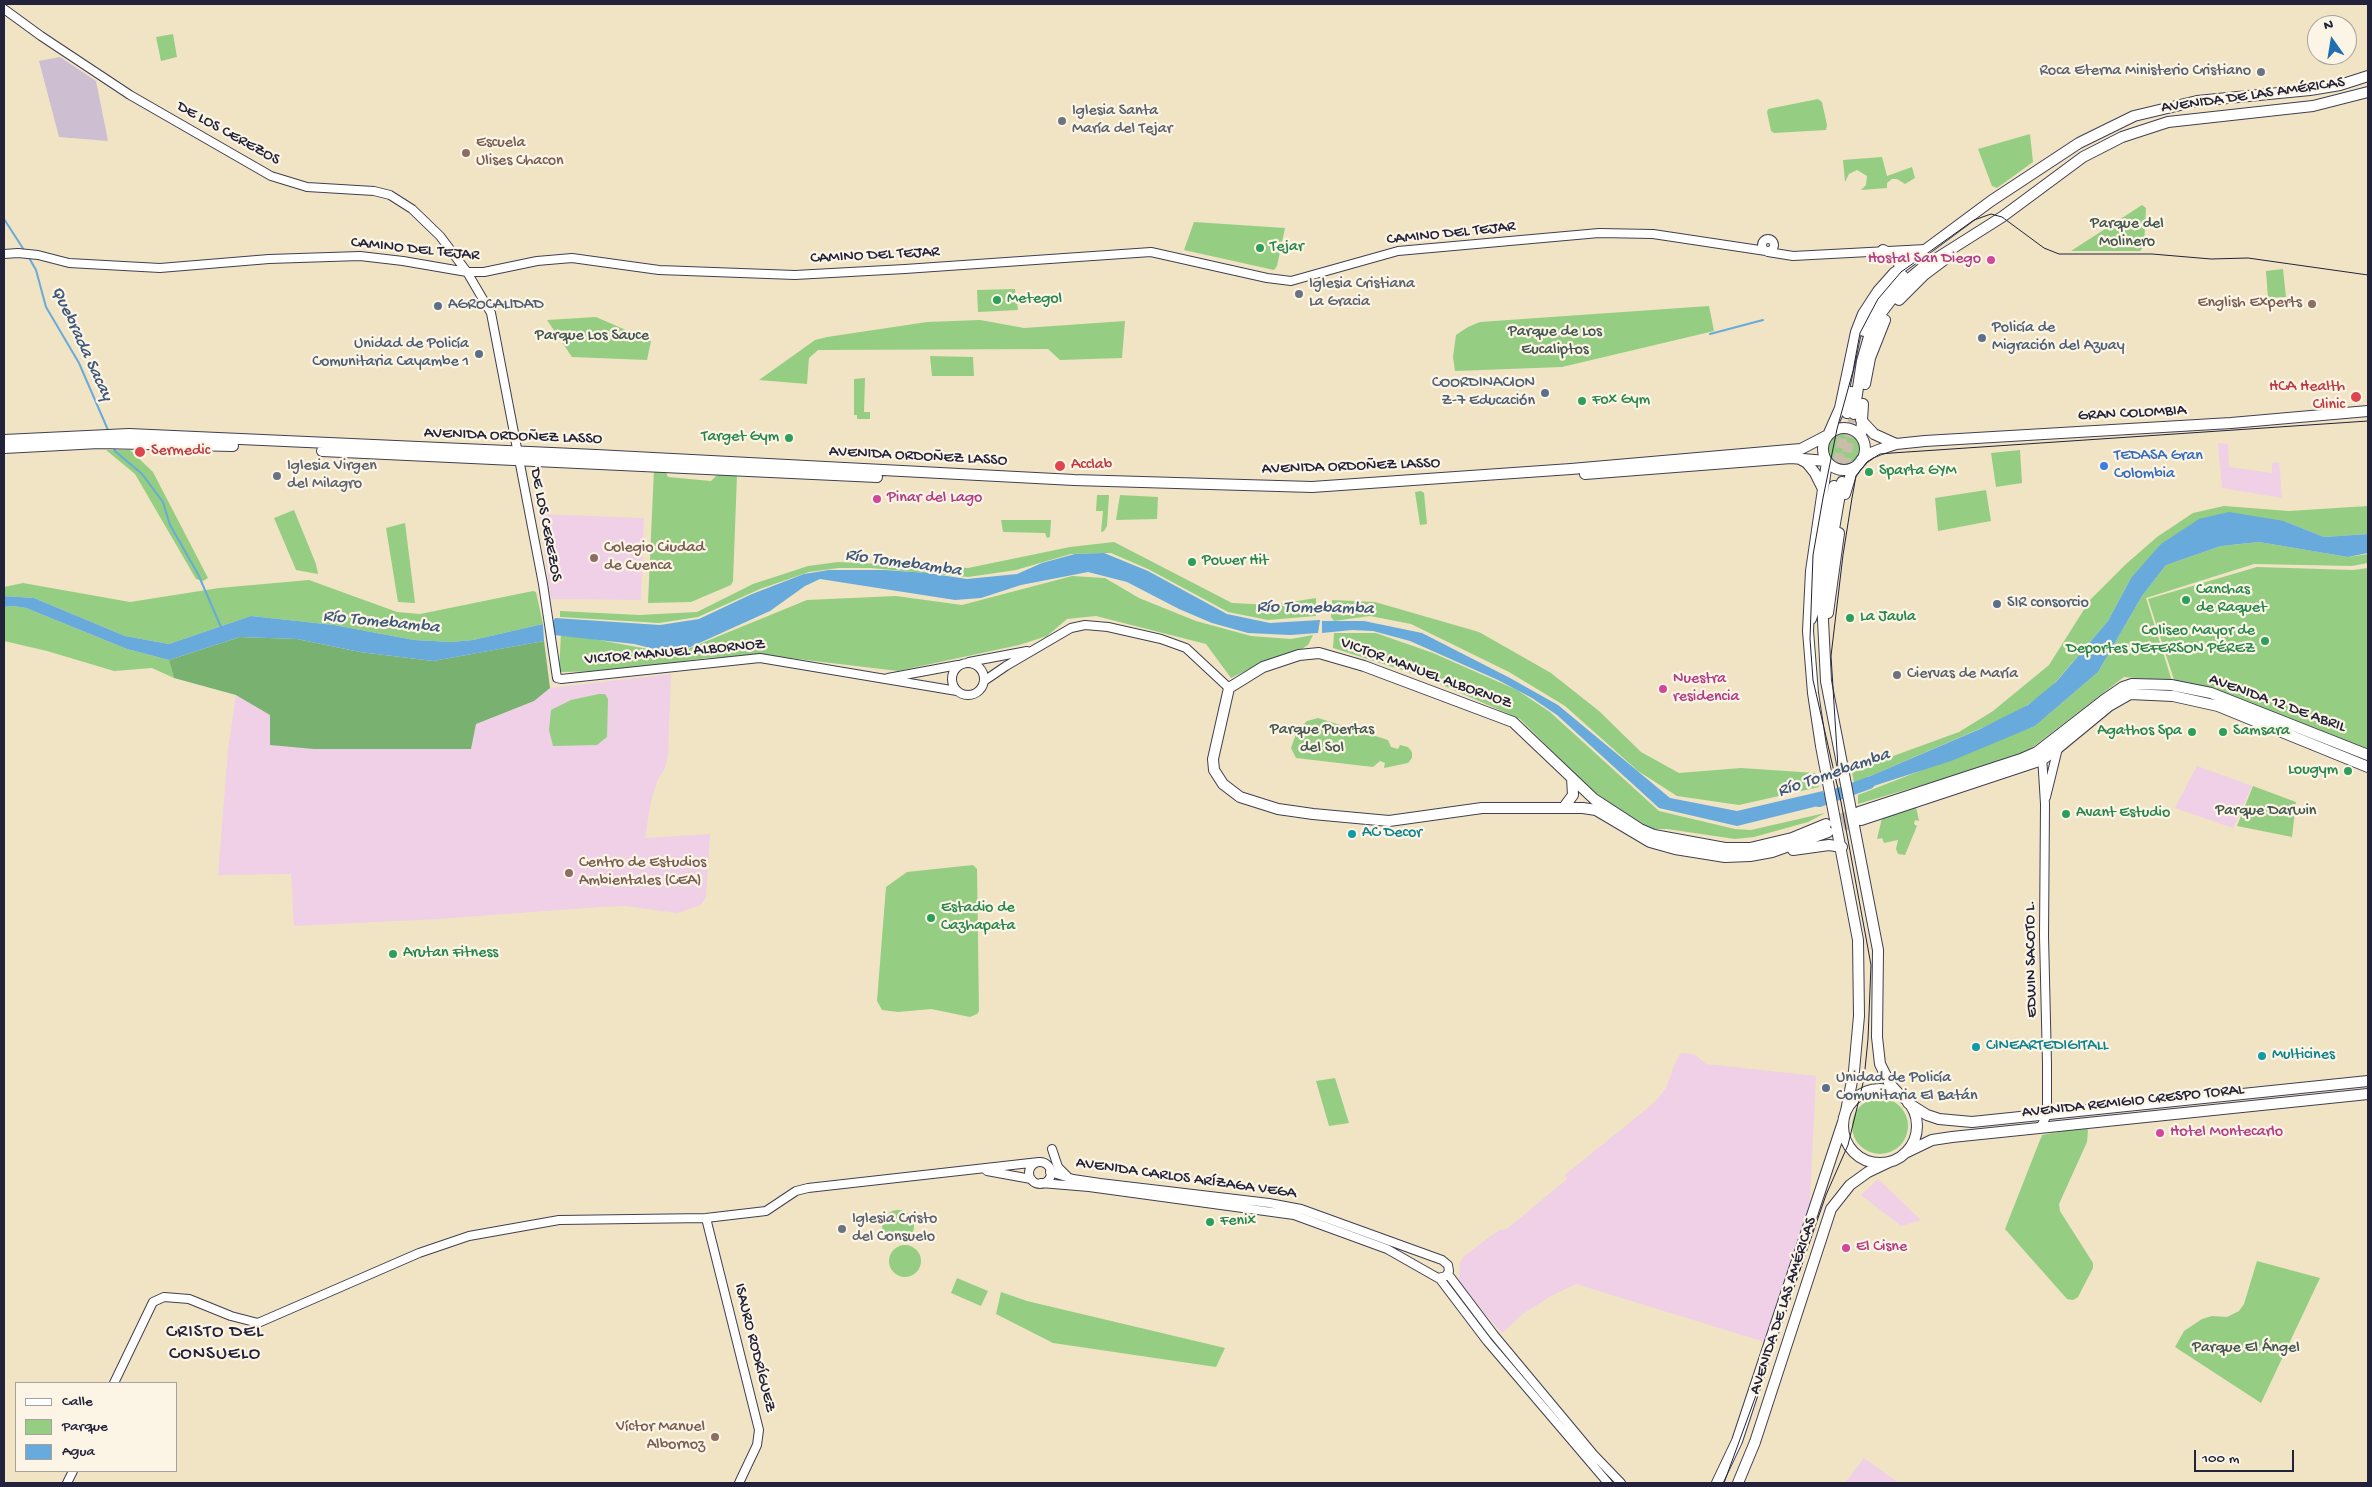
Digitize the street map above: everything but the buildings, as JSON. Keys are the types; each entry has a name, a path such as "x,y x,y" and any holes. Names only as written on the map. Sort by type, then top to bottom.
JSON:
{"main road":[{"name":"AVENIDA DE LAS AMÉRICAS","path":"1828,435 1840,408 1851,347 1860,320 1878,291 1900,268 1991,201 2079,143 2134,116 2197,101 2310,90 2340,85 2368,76"},
{"name":"AVENIDA DE LAS AMÉRICAS","path":"1854,416 1862,361 1870,333 1879,316 1904,283 1940,255 1966,241 2083,157 2106,144 2141,129 2191,118 2313,106 2368,92"},
{"name":"AVENIDA DE LAS AMÉRICAS","path":"1861,436 1854,416 1863,333 1876,308 1898,280 1924,257 1982,216 2010,190"},
{"path":"1982,216 1988,209 1991,201"},
{"path":"1882,250 1898,258 1900,268"},
{"name":"GRAN COLOMBIA","path":"1860,462 1870,452 1896,444 2231,423 2368,411"},
{"path":"1854,416 1874,434 1896,444"},
{"path":"1808,631 1816,604 1821,554 1838,481 1822,600 1825,629 1826,681 1878,956 1878,1048 1880,1064 1890,1084 1913,1111 1916,1129 1910,1146 1905,1153 1889,1162 1868,1161 1858,1156 1850,1149 1844,1138 1843,1122 1857,1044 1859,957 1842,847 1816,711 1808,631 1811,571 1827,462 1822,448 1828,435 1839,428 1848,428 1861,436 1865,449 1860,462 1851,474 1843,503 1825,629"},
{"name":"AVENIDA ORDOÑEZ LASSO","path":"4,440 124,439 1074,480 1287,487 1778,455 1800,449 1828,435"},
{"name":"GRAN COLOMBIA","path":"1861,436 1896,444"},
{"name":"AVENIDA ORDOÑEZ LASSO","path":"4,448 98,439"},
{"name":"AVENIDA ORDOÑEZ LASSO","path":"1778,455 1827,462"},
{"path":"1800,459 1807,463 1815,473 1821,485 1823,498"},
{"path":"1827,462 1843,470 1860,462"},
{"name":"VICTOR MANUEL ALBORNOZ","path":"1229,688 1263,667 1299,655 1319,653 1338,657 1514,722 1586,792 1640,829 1654,836 1725,853"},
{"name":"AVENIDA 12 DE ABRIL","path":"1932,788 2021,759 2041,749 2104,700 2123,687 2132,684 2171,685 2211,693 2368,755"},
{"path":"1229,688 1213,759 1214,770 1223,784 1240,798 1255,803 1313,814 1388,821 1482,808 1569,807"},
{"name":"AVENIDA 12 DE ABRIL","path":"1981,780 2042,760 2109,706 2124,697 2137,693 2173,696 2218,706 2368,767"},
{"path":"1569,807 1573,795 1572,778"},
{"path":"1932,788 1860,816 1981,780"},
{"path":"1856,836 1863,824 1868,821 1955,792 1981,780"},
{"path":"1850,804 1863,807 1932,788"},
{"path":"1569,807 1574,799 1586,792"},
{"name":"VICTOR MANUEL ALBORNOZ","path":"1569,807 1596,810 1650,842 1675,849 1750,856 1772,852 1827,828"},
{"path":"1725,853 1798,832 1824,821 1834,808"},
{"path":"1725,853 1747,860 1829,845 1842,847"},
{"name":"AVENIDA REMIGIO CRESPO TORAL","path":"1908,1103 1926,1115 1952,1121 1980,1121 2368,1081"},
{"path":"1846,1110 1854,1099 1866,1092 1884,1090 1900,1095"},
{"name":"AVENIDA REMIGIO CRESPO TORAL","path":"1905,1153 1932,1140 2368,1094"},
{"name":"AVENIDA DE LAS AMÉRICAS","path":"1717,1483 1737,1441 1843,1122"},
{"name":"AVENIDA DE LAS AMÉRICAS","path":"1738,1483 1755,1442 1830,1209 1850,1185 1868,1172 1889,1162"}],"street":[{"name":"DE LOS CEREZOS","path":"4,9 70,56 130,95 271,176 307,187 374,191 401,201 430,225 467,272 491,313 548,614 556,678"},
{"name":"CAMINO DEL TEJAR","path":"4,254 38,255 69,263 160,268 277,258 360,256 467,272 484,272 537,261 572,258 659,270 795,274 905,269 1151,252 1267,278 1291,280 1398,251 1599,233 1653,234 1793,256 1926,249"},
{"path":"1774,243 1773,249 1767,251 1761,247 1762,243 1768,239 1774,243 1793,256"},
{"name":"CAMINO DEL TEJAR","path":"1743,248 1762,243"},
{"name":"VICTOR MANUEL ALBORNOZ","path":"556,678 760,658 957,691 965,695 980,690 984,681 1031,650 1078,626 1108,627 1161,639 1186,648 1229,688"},
{"name":"VICTOR MANUEL ALBORNOZ","path":"884,679 1031,650"},
{"path":"957,691 951,677 956,667 964,663 980,668 984,681"},
{"name":"EDWIN SACOTO L.","path":"2045,804 2058,748"},
{"name":"EDWIN SACOTO L.","path":"2041,749 2045,804 2044,936 2047,988 2047,1115"},
{"path":"2040,1128 2047,1115"},
{"path":"1052,1149 1058,1167 1073,1179"},
{"path":"1031,1179 1030,1169 1033,1164 1040,1162"},
{"path":"114,1382 153,1302 158,1298 176,1296 189,1299 231,1316 258,1323 419,1253 469,1236 559,1220 706,1218 766,1211 796,1191 808,1188 1040,1162 1046,1164 1050,1172 1048,1179 1041,1183 1031,1179 980,1170"},
{"name":"AVENIDA CARLOS ARÍZAGA VEGA","path":"1050,1172 1073,1179 1270,1202 1301,1209 1447,1263 1449,1268 1448,1274 1492,1333 1588,1448 1621,1483"},
{"name":"AVENIDA CARLOS ARÍZAGA VEGA","path":"1041,1183 1089,1187 1294,1215 1387,1249 1440,1279 1487,1341 1608,1483"},
{"name":"ISAURO RODRÍGUEZ","path":"706,1218 759,1430 757,1445 739,1483"},
{"path":"1440,1279 1448,1274"}],"shaded area":[{"path":"60,57 96,81 108,141 59,137 39,61"},
{"path":"2218,443 2228,444 2229,467 2272,473 2272,463 2279,462 2282,498 2222,488"},
{"name":"Colegio Ciudad de Cuenca","path":"539,514 644,518 641,600 551,599"},
{"path":"544,641 550,688 671,674 668,754 665,768 658,779 651,801 645,838 710,834 706,897 701,905 677,913 625,906 438,919 294,926 291,874 218,875 228,750 236,695"},
{"path":"2197,766 2252,786 2233,828 2175,808"},
{"path":"1680,1054 1695,1055 1706,1064 1816,1076 1810,1201 1768,1343 1576,1284 1551,1296 1524,1313 1502,1333 1463,1290 1459,1279 1460,1263 1464,1256 1499,1230 1507,1229 1567,1179 1565,1175 1655,1102 1666,1088"},
{"path":"1878,1179 1921,1220 1901,1226 1861,1195"},
{"path":"1864,1458 1899,1483 1845,1483"}],"green space":[{"path":"173,34 177,57 161,61 156,37"},
{"path":"1818,99 1822,102 1827,125 1826,130 1774,133 1771,131 1768,109"},
{"path":"2030,134 2033,162 1997,188 1992,186 1978,149"},
{"path":"1882,157 1887,176 1912,167 1915,178 1905,184 1897,179 1892,179 1887,183 1887,188 1861,190 1866,185 1867,176 1857,170 1849,174 1845,182 1843,160"},
{"name":"Parque del Molinero","path":"2142,205 2146,208 2144,247 2140,251 2071,251"},
{"name":"Tejar","path":"1194,222 1285,228 1277,266 1274,270 1184,250"},
{"path":"2283,269 2286,297 2268,298 2266,271"},
{"name":"Metegol","path":"1015,289 1018,310 978,312 977,290"},
{"name":"Parque de Los Eucaliptos","path":"1709,306 1714,331 1562,367 1455,371 1453,357 1456,335 1480,322"},
{"name":"Parque Los Sauce","path":"596,317 651,341 647,360 572,357 547,320"},
{"path":"980,320 1024,328 1125,321 1122,358 1060,360 1048,349 818,350 809,358 807,384 759,380 815,340 927,322"},
{"path":"930,356 973,357 974,376 932,376"},
{"path":"865,378 864,412 870,412 870,419 857,419 857,415 854,415 854,379"},
{"path":"1844,430 1857,435 1862,448 1857,461 1844,466 1831,461 1826,448 1831,435"},
{"path":"106,450 130,450 153,472 208,578 203,581 196,579 135,474"},
{"path":"2020,450 2022,483 1996,487 1991,453"},
{"path":"654,469 665,470 668,477 711,481 718,474 737,475 733,581 731,585 691,602 648,603"},
{"path":"1986,490 1991,521 1938,531 1935,498"},
{"path":"1421,491 1424,493 1427,524 1420,525 1415,492"},
{"path":"1097,495 1109,495 1107,526 1101,532 1103,511 1096,511"},
{"path":"1120,495 1158,497 1157,519 1116,520"},
{"path":"2224,506 2289,511 2368,506 2368,534 2324,537 2284,521 2131,578 2108,621 2047,692 2014,714 1854,783 1852,771 1959,732 1993,711 2049,665 2090,600 2126,564 2157,537 2193,513"},
{"path":"294,510 316,564 318,574 296,570 274,518"},
{"path":"1001,520 1051,520 1050,537 1047,538 1045,533 1003,532"},
{"path":"405,523 415,603 398,602 386,528"},
{"path":"1114,542 1232,603 1272,605 1316,598 1316,616 1268,620 1228,612 1148,569 1111,553 1071,554 1016,570 968,577 871,568 839,568 809,572 760,589 698,617 659,623 560,617 560,611 639,615 697,612 753,584 808,566 838,562 968,568 1070,547"},
{"path":"2259,542 2348,557 2368,554 2368,563 2352,566 2254,564 2146,598 2172,681 2124,677 2021,756 1858,804 1858,795 2035,726 2098,672 2142,596 2166,565 2221,546"},
{"name":"Coliseo Mayor de Deportes JEFERSON PÉREZ","path":"2257,567 2353,570 2368,568 2368,749 2175,683 2148,599"},
{"path":"1072,576 1105,578 1139,598 1196,621 1251,636 1291,639 1313,635 1308,645 1297,652 1255,666 1231,678 1206,644 1096,616 1067,619 1047,636 1019,645 898,671 764,655 707,658 611,671 559,672 561,633 675,654 807,600 896,596 962,605"},
{"path":"309,580 397,612 420,614 533,591 536,592 543,624 473,640 451,642 414,640 334,625 251,616 169,644 125,636 34,598 4,596 4,587 23,583 130,602 219,588"},
{"path":"1332,600 1375,602 1479,632 1551,673 1599,711 1641,752 1679,773 1741,768 1816,773 1819,787 1739,805 1677,796 1638,771 1565,706 1509,672 1411,624 1370,616 1334,621 1331,617"},
{"path":"4,607 26,608 127,649 169,660 174,678 152,668 114,671 47,651 4,641"},
{"path":"1334,633 1376,633 1433,653 1517,690 1550,712 1659,811 1735,829 1751,830 1825,813 1808,822 1754,837 1735,839 1667,829 1647,829 1589,788 1520,719 1424,677 1333,648"},
{"path":"240,637 297,639 360,652 433,661 544,641 550,688 534,701 476,724 471,749 314,749 270,745 270,715 236,695 174,678 169,660"},
{"path":"605,694 608,699 607,737 597,745 553,746 549,730 551,710 571,700"},
{"name":"Parque Puertas del Sol","path":"1318,718 1388,740 1391,747 1398,749 1400,745 1408,747 1412,752 1412,758 1408,763 1384,768 1385,763 1380,761 1373,767 1296,758 1291,748 1297,731 1307,721"},
{"name":"Parque Darwin","path":"2253,786 2296,802 2292,837 2237,826"},
{"path":"1916,807 1919,821 1915,820 1914,824 1917,826 1905,855 1898,854 1896,849 1898,840 1884,843 1882,838 1877,839 1882,818"},
{"name":"Estadio de Cazhapata","path":"973,865 977,869 979,1011 970,1017 931,1009 898,1012 882,1010 877,1001 886,887 907,872"},
{"path":"1335,1078 1349,1123 1329,1126 1316,1081"},
{"path":"1880,1098 1891,1100 1900,1106 1906,1115 1908,1126 1906,1137 1900,1146 1891,1152 1880,1154 1869,1152 1860,1146 1854,1137 1852,1126 1854,1115 1860,1106 1869,1100"},
{"path":"2084,1127 2088,1130 2087,1142 2059,1204 2060,1211 2093,1263 2093,1268 2078,1297 2073,1300 2067,1299 2005,1229 2042,1135"},
{"path":"898,1210 909,1215 914,1226 909,1237 898,1242 887,1237 882,1226 887,1215"},
{"path":"905,1245 911,1246 916,1250 920,1255 920,1267 916,1272 911,1276 905,1277 899,1276 894,1272 890,1267 889,1261 890,1255 894,1250 899,1246"},
{"name":"Parque El Ángel","path":"2257,1261 2320,1278 2261,1403 2175,1347 2184,1331 2202,1319 2212,1316 2227,1317 2239,1311 2244,1304"},
{"path":"957,1278 988,1291 981,1306 951,1293"},
{"path":"1001,1292 1027,1301 1225,1348 1216,1367 1053,1343 996,1314"}],"water":[{"path":"2229,512 2284,521 2324,537 2368,534 2368,553 2348,557 2259,542 2221,546 2166,565 2142,596 2098,672 2035,726 1951,761 1855,792 1854,783 1980,729 2028,705 2056,682 2108,621 2131,578 2161,544 2199,519"},
{"path":"1104,553 1148,571 1227,614 1270,623 1320,620 1318,633 1290,635 1248,633 1212,623 1179,609 1127,582 1088,572 1021,585 981,598 955,600 820,579 805,586 770,611 675,654 634,644 554,635 552,623 555,618 660,625 699,619 752,594 804,574 829,570 885,570 927,573 967,579 1017,574 1042,563 1075,554"},
{"path":"4,596 34,598 125,636 169,644 251,616 334,625 414,640 451,642 473,640 543,624 544,641 433,661 360,652 297,639 240,637 169,660 127,649 26,608 4,607"},
{"path":"1322,621 1364,621 1422,633 1558,705 1670,798 1737,811 1823,791 1826,804 1737,826 1659,808 1557,715 1532,698 1498,680 1410,641 1373,631 1352,630 1322,633"}],"waterway":[{"name":"Quebrada Sacay","path":"4,219 24,250"},
{"name":"Quebrada Sacay","path":"28,256 36,270 46,307 79,363 108,430"},
{"path":"1710,334 1763,320"},
{"name":"Quebrada Sacay","path":"114,447 115,451 142,474 163,502 170,525 198,574 221,627"},
{"name":"Río Tomebamba","path":"1819,801 1869,783"}],"tunnel":[{"path":"1838,463 1847,413"},
{"path":"1842,482 1854,414"},
{"path":"1827,824 1858,812"},
{"path":"1829,831 1860,820"}],"tram line":[{"path":"1724,1483 1826,1195 1848,1145 1864,1079 1868,1039 1871,965 1841,802 1813,680 1810,639 1813,555 1823,498 1860,333 1871,312 1878,299 1901,272 1974,220 1991,214 2002,217 2044,248 2059,254 2152,254 2211,259 2248,258 2368,275"},
{"path":"1838,767 1831,656 1843,555 1856,476 1867,462 1880,454 1892,453 2368,421"}],"place":[{"name":"Roca Eterna Ministerio Cristiano","path":"2261,72"},
{"name":"Iglesia Santa María del Tejar","path":"1062,121"},
{"name":"Escuela Ulises Chacon","path":"466,153"},
{"name":"Tejar","path":"1260,248"},
{"name":"Hostal San Diego","path":"1991,260"},
{"name":"Iglesia Cristiana La Gracia","path":"1299,294"},
{"name":"Metegol","path":"997,300"},
{"name":"English Experts","path":"2312,304"},
{"name":"AGROCALIDAD","path":"438,306"},
{"name":"Policía de Migración del Azuay","path":"1982,338"},
{"name":"Unidad de Policía Comunitaria Cayambe 1","path":"479,354"},
{"name":"COORDINACION Z-7 Educación","path":"1545,393"},
{"name":"HCA Health Clinic","path":"2356,397"},
{"name":"Fox Gym","path":"1582,401"},
{"name":"Target Gym","path":"789,438"},
{"name":"Sermedic","path":"140,452"},
{"name":"Acclab","path":"1060,466"},
{"name":"TEDASA Gran Colombia","path":"2104,466"},
{"name":"Sparta GYM","path":"1869,472"},
{"name":"Iglesia Virgen del Milagro","path":"277,476"},
{"name":"Pinar del Lago","path":"877,499"},
{"name":"Colegio Ciudad de Cuenca","path":"594,558"},
{"name":"Power Hit","path":"1192,562"},
{"name":"Canchas de Raquet","path":"2186,600"},
{"name":"SIR consorcio","path":"1997,604"},
{"name":"La Jaula","path":"1850,618"},
{"name":"Coliseo Mayor de Deportes JEFERSON PÉREZ","path":"2265,641"},
{"name":"Ciervas de María","path":"1897,675"},
{"name":"Nuestra residencia","path":"1663,689"},
{"name":"Agathos Spa","path":"2192,732"},
{"name":"Samsara","path":"2223,732"},
{"name":"Lougym","path":"2348,771"},
{"name":"Avant Estudio","path":"2066,814"},
{"name":"AC Decor","path":"1352,834"},
{"name":"Centro de Estudios Ambientales (CEA)","path":"569,873"},
{"name":"Estadio de Cazhapata","path":"931,918"},
{"name":"Arutan Fitness","path":"393,954"},
{"name":"CINEARTEDIGITALL","path":"1976,1047"},
{"name":"Multicines","path":"2262,1056"},
{"name":"Unidad de Policía Comunitaria El Batán","path":"1826,1088"},
{"name":"Hotel Montecarlo","path":"2160,1133"},
{"name":"Fenix","path":"1210,1222"},
{"name":"Iglesia Cristo del Consuelo","path":"842,1229"},
{"name":"El Cisne","path":"1846,1248"},
{"name":"Víctor Manuel Albornoz","path":"715,1437"}],"district":[{"name":"CRISTO DEL CONSUELO","path":"215,1344"}]}
